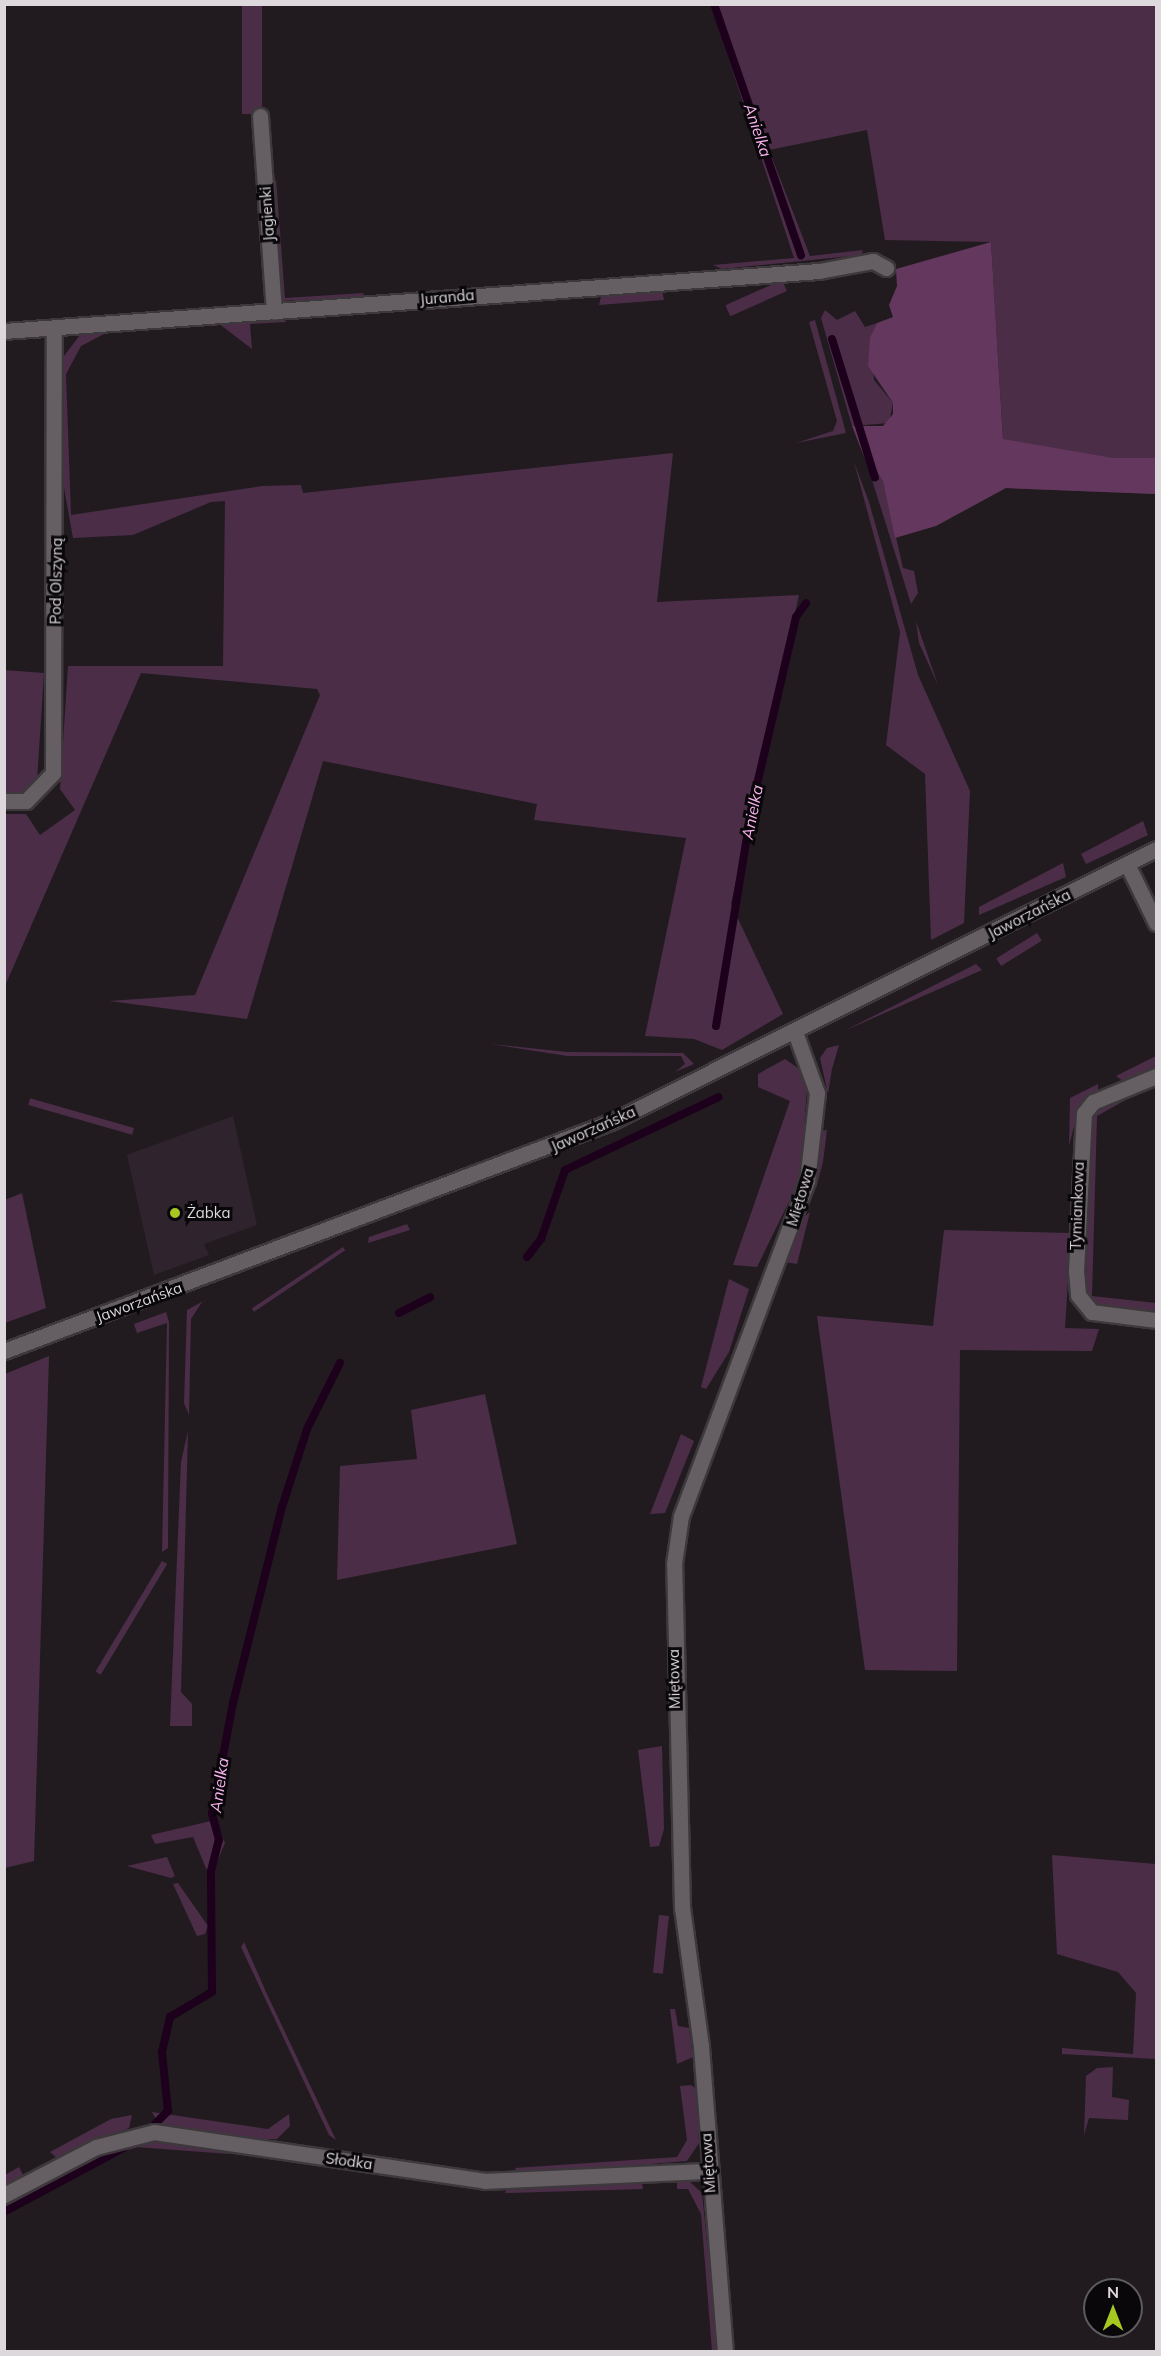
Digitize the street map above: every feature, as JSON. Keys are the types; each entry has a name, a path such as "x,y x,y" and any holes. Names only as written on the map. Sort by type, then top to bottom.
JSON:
{"street":[{"name":"Jagienki","path":"260,116 274,312"},
{"name":"Juranda","path":"4,331 819,272 873,261 886,268"},
{"name":"Pod Olszyną","path":"4,801 26,801 53,773 54,328"},
{"name":"Jaworzańska","path":"4,1351 550,1148 795,1032 1156,849"},
{"path":"1127,864 1156,922"},
{"name":"Miętowa","path":"724,2352 708,2171 701,2046 681,1897 674,1564 689,1494 807,1181 817,1094 795,1032"},
{"name":"Tymiankowa","path":"1156,1076 1093,1101 1084,1113 1076,1271 1078,1295 1092,1312 1156,1320"},
{"name":"Słodka","path":"4,2195 96,2146 154,2132 485,2181 708,2171"}],"shaded area":[{"path":"242,5 262,5 262,114 242,114"},
{"path":"711,5 1156,5 1156,494 1006,488 991,242 885,240 867,130 769,150 810,256 863,250 861,255 722,269 713,265 794,258"},
{"path":"276,179 285,298 364,293 362,297 281,301 272,189"},
{"path":"991,242 1003,439 1113,458 1156,458 1156,494 1006,488 936,526 895,538 883,481 872,463 867,464 852,426 883,426 893,414 893,403 868,366 870,337 877,323 893,317 889,305 897,286 896,269"},
{"path":"782,280 787,291 730,316 725,305"},
{"path":"662,290 664,300 599,305 602,292"},
{"path":"825,310 837,320 855,311 865,327 877,323 870,337 874,380 893,403 889,423 852,426 821,318"},
{"path":"280,317 287,322 250,324 252,349 218,323"},
{"path":"815,320 846,433 796,443 833,431 837,421 809,322"},
{"path":"110,331 81,346 66,374 71,515 262,486 301,485 303,493 673,453 657,602 799,595 731,904 783,1014 722,1050 694,1039 645,1036 686,838 534,820 537,804 323,761 247,1019 109,1001 195,995 320,695 317,689 141,673 5,986 5,814 26,814 40,835 75,810 60,789 68,666 223,666 225,501 211,502 133,535 73,538 63,482 64,356 80,335"},
{"path":"854,462 869,502 918,675 970,791 964,923 931,940 925,774 886,745 900,632"},
{"path":"872,463 883,480 903,568 914,571 918,593 911,604 867,464"},
{"path":"916,621 938,685 919,643"},
{"path":"4,670 44,673 37,781 22,794 5,794"},
{"path":"1143,821 1148,835 1086,864 1081,854"},
{"path":"1063,863 1066,877 979,915 979,907"},
{"path":"1037,933 1042,941 1001,966 996,958"},
{"path":"976,964 982,970 844,1031"},
{"path":"490,1044 567,1052 683,1053 694,1064 675,1072 685,1064 681,1056 567,1056"},
{"path":"839,1045 828,1094 820,1058 827,1048"},
{"path":"1156,1056 1156,1066 1123,1081 1116,1076"},
{"path":"785,1059 798,1068 807,1090 800,1179 757,1267 733,1265 790,1101 758,1087 758,1074"},
{"path":"1156,1083 1097,1116 1092,1296 1156,1303 1156,1311 1101,1306 1090,1299 1086,1287 1090,1121 1098,1110"},
{"path":"1098,1084 1098,1092 1078,1111 1069,1146 1070,1098"},
{"path":"30,1098 134,1128 132,1135 28,1105"},
{"path":"233,1116 257,1225 204,1244 209,1255 154,1275 127,1155"},
{"path":"827,1130 823,1162 816,1188 821,1131"},
{"path":"22,1193 46,1308 5,1323 5,1200"},
{"path":"810,1212 797,1264 784,1262 801,1219"},
{"path":"407,1224 410,1230 368,1243 369,1237"},
{"path":"944,1230 1071,1233 1065,1328 1099,1329 1092,1351 960,1350 957,1671 865,1670 817,1316 933,1326"},
{"path":"343,1247 345,1250 254,1312 252,1309"},
{"path":"729,1279 749,1289 729,1352 706,1389 701,1387"},
{"path":"218,1293 202,1302 191,1319 189,1415 184,1403 187,1310"},
{"path":"166,1312 169,1322 168,1548 162,1552 167,1323 137,1333 134,1324"},
{"path":"49,1356 34,1861 5,1868 5,1374"},
{"path":"485,1394 517,1544 337,1580 340,1466 417,1459 411,1410"},
{"path":"188,1431 181,1692 192,1704 192,1726 170,1726 181,1462"},
{"path":"681,1434 694,1441 665,1513 650,1514"},
{"path":"162,1561 167,1564 101,1675 96,1672"},
{"path":"662,1746 664,1829 659,1846 650,1847 638,1750"},
{"path":"215,1820 225,1843 210,1878 193,1837 155,1844 151,1835"},
{"path":"1052,1855 1156,1864 1156,2059 1062,2054 1062,2048 1133,2054 1136,1993 1118,1972 1057,1954"},
{"path":"167,1857 175,1876 171,1878 127,1866"},
{"path":"178,1883 208,1926 205,1934 197,1936 173,1884"},
{"path":"659,1915 669,1916 663,1974 653,1973"},
{"path":"244,1942 336,2140 329,2135 241,1947"},
{"path":"670,2009 675,2009 678,2026 689,2028 693,2057 677,2064"},
{"path":"1113,2067 1112,2097 1129,2100 1128,2120 1089,2118 1084,2135 1086,2076 1097,2068"},
{"path":"691,2085 697,2089 699,2143 687,2161 518,2175 515,2168 677,2157 687,2140 680,2086"},
{"path":"152,2112 268,2129 289,2114 290,2126 277,2139 252,2139 159,2125"},
{"path":"132,2115 129,2128 57,2158 50,2152 111,2119"},
{"path":"146,2141 228,2150 229,2154 136,2147 117,2155 116,2150"},
{"path":"107,2150 113,2157 5,2211 5,2203 29,2187"},
{"path":"19,2167 23,2175 5,2187 5,2175"},
{"path":"677,2181 689,2181 702,2193 718,2351 712,2351 701,2214 688,2189 677,2189"},
{"path":"642,2183 643,2189 505,2193 507,2189"}],"waterway":[{"name":"Anielka","path":"714,4 801,255"},
{"name":"Anielka","path":"832,339 875,478"},
{"name":"Anielka","path":"716,1026 752,806 796,617 806,603"},
{"name":"Anielka","path":"527,1257 541,1239 565,1170 719,1097"},
{"name":"Anielka","path":"399,1313 430,1297"},
{"name":"Anielka","path":"149,2130 168,2111 162,2052 170,2017 212,1992 211,1871 219,1840 212,1814 233,1703 282,1507 307,1429 340,1363"},
{"name":"Anielka","path":"4,2212 138,2140"}],"place":[{"name":"Żabka","path":"175,1213"}]}
